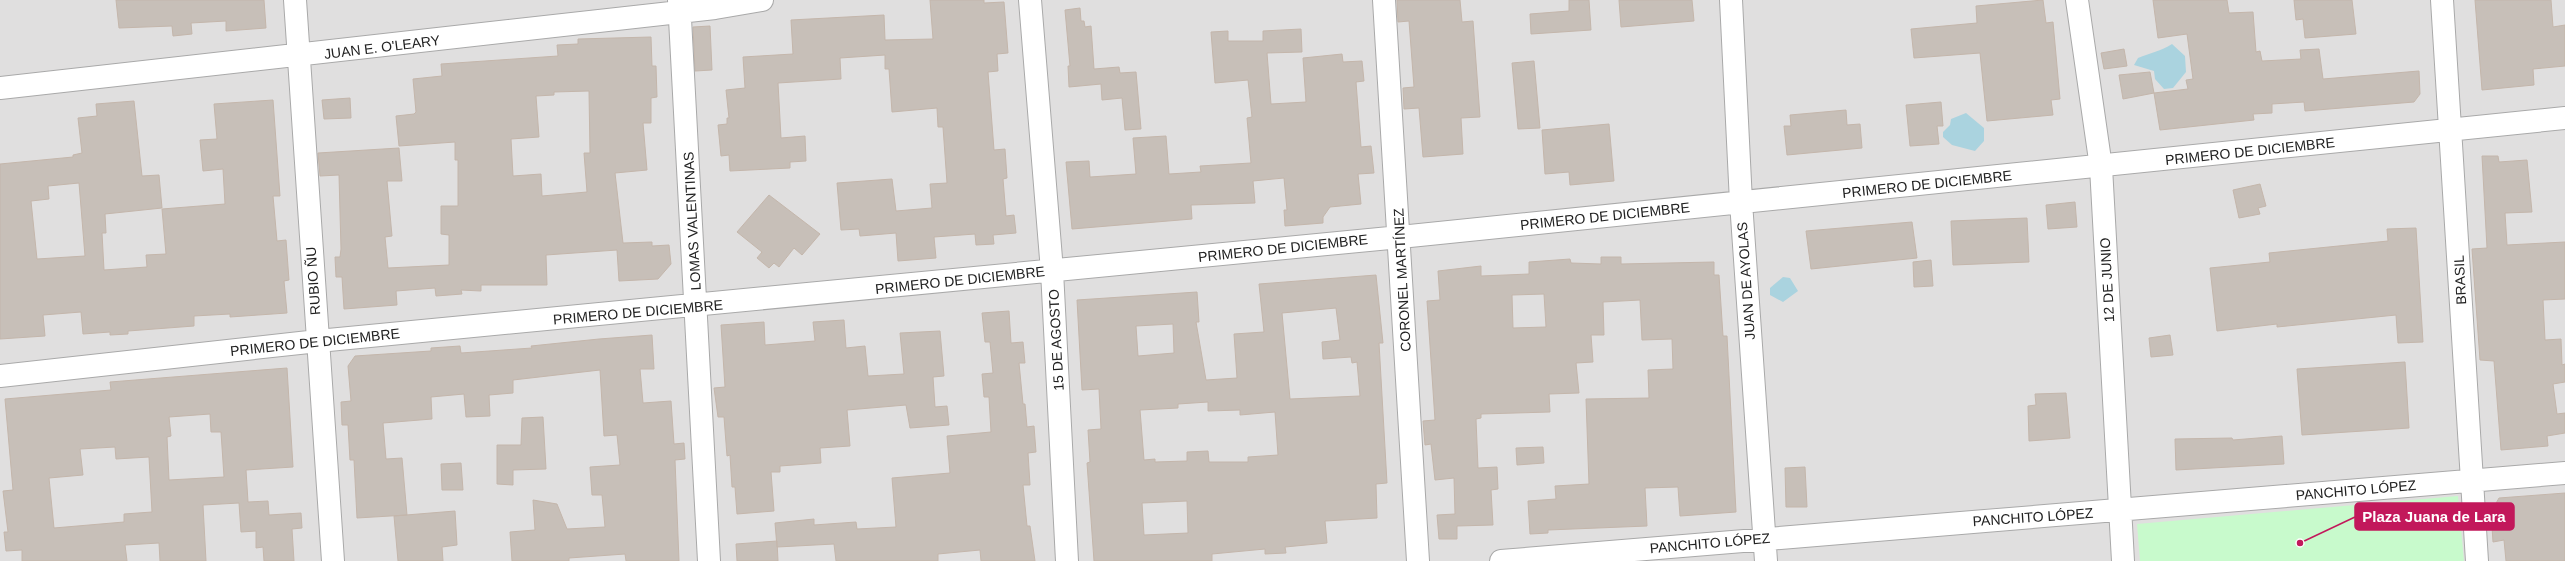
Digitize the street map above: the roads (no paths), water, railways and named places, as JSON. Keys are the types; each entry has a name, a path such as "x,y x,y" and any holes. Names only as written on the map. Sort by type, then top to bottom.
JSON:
{"street":[{"name":"RUBIO ÑU","path":"295,0 333,561"},
{"name":"JUAN E. O'LEARY","path":"0,88 298,56 680,6 762,0"},
{"name":"15 DE AGOSTO","path":"1030,0 1052,271 1068,561"},
{"name":"CORONEL MARTÍNEZ","path":"1384,0 1400,237 1418,561"},
{"name":"JUAN DE AYOLAS","path":"1731,0 1741,202 1766,561"},
{"name":"12 DE JUNIO","path":"2077,0 2101,167 2123,561"},
{"name":"BRASIL","path":"2442,0 2452,129 2471,480 2477,561"},
{"name":"LOMAS VALENTINAS","path":"680,6 709,561"},
{"name":"PRIMERO DE DICIEMBRE","path":"0,376 318,342 2101,167 2565,118"},
{"name":"PANCHITO LÓPEZ","path":"1500,561 2565,473"}],"water":[{"path":"2172,44 2185,56 2186,72 2173,88 2164,89 2155,79 2154,71 2134,65 2138,58"},
{"path":"1966,113 1984,128 1984,141 1975,151 1952,145 1943,137 1943,132 1950,125 1951,119"},
{"path":"1783,277 1790,278 1798,291 1783,302 1770,295 1770,288"}],"place":[{"name":"Plaza Juana de Lara","path":"2300,543"}]}
